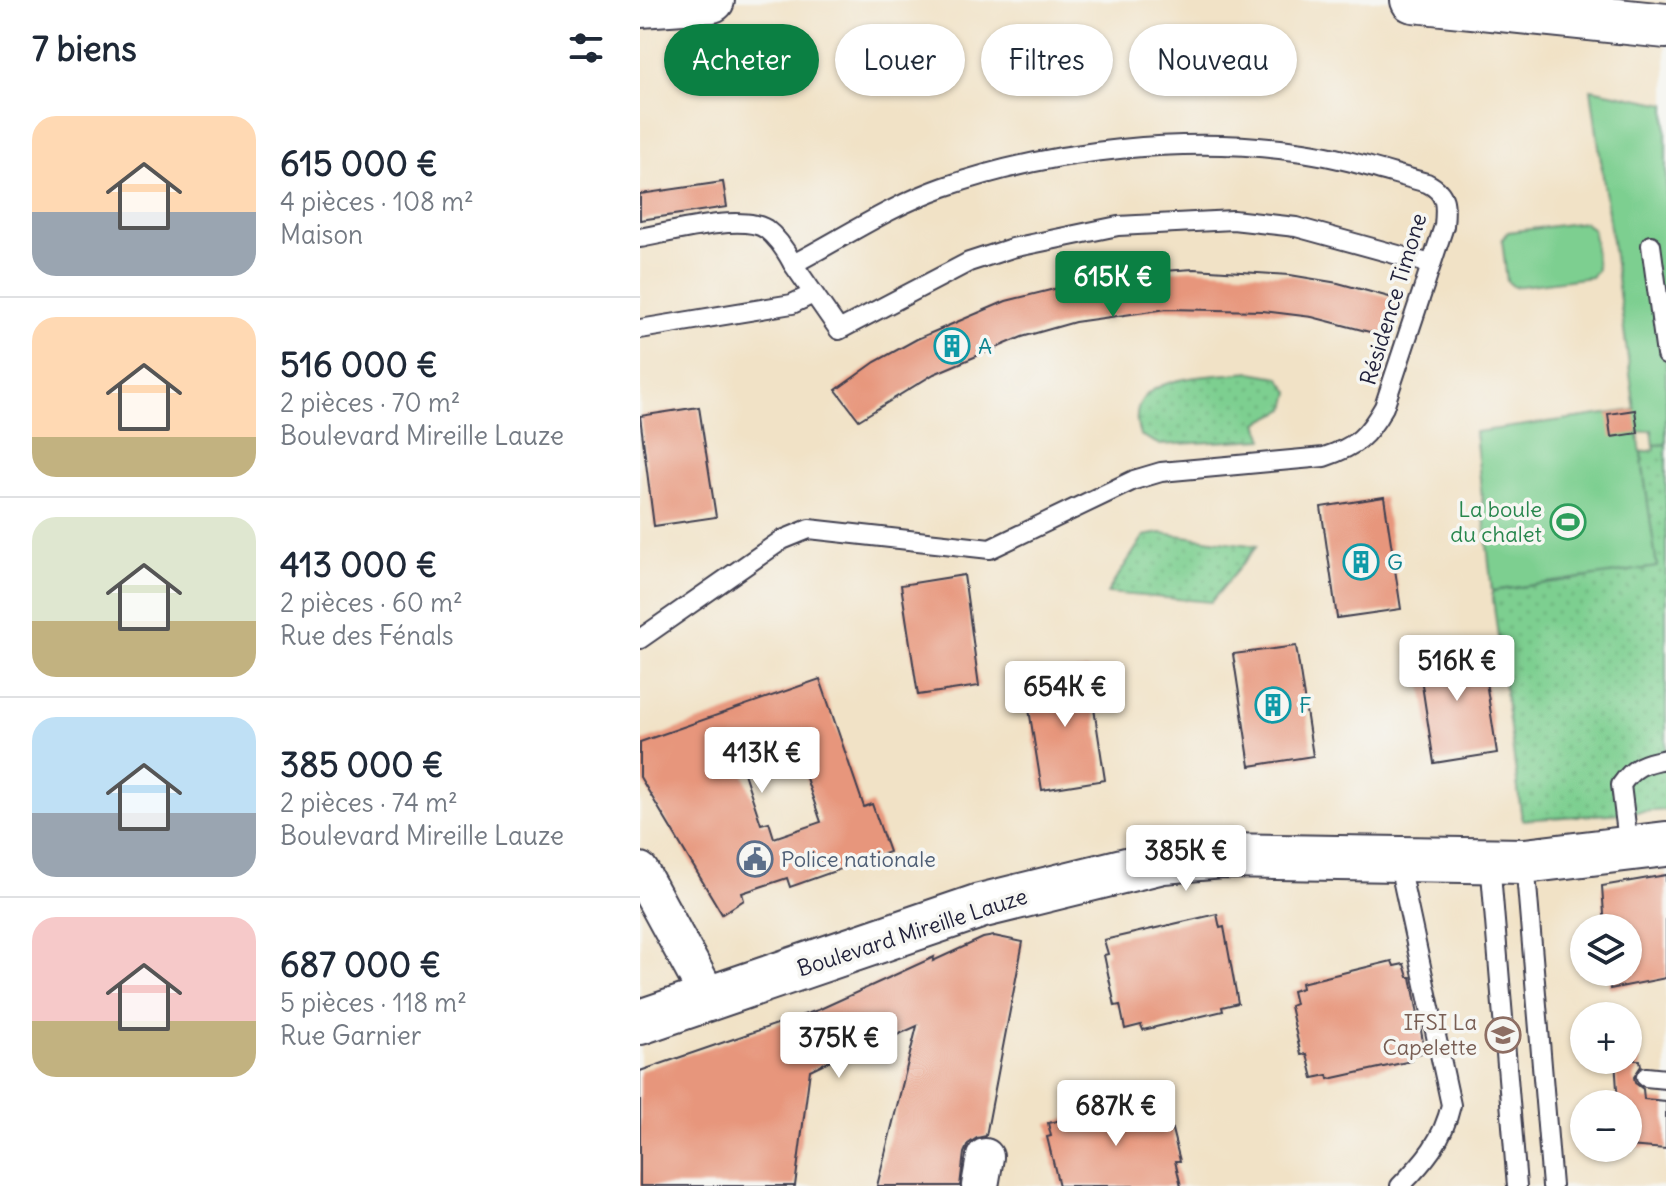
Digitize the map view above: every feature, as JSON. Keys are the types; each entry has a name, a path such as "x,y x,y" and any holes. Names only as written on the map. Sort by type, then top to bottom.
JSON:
{"main road":[{"path":"640,5 712,0"},
{"path":"1413,0 1666,26"},
{"name":"Boulevard Mireille Lauze","path":"640,1022 980,906 1163,861 1223,856 1508,861 1647,847"}],"street":[{"path":"640,871 709,998"}],"lane":[{"name":"Résidence Timone","path":"640,639 782,540 809,529 990,549 1134,480 1161,472 1324,457 1349,449 1369,433 1384,407 1444,226 1446,201 1438,189 1427,183 1304,152 1229,146 1103,151 991,173 955,184 885,213 793,264"},
{"path":"640,238 731,222 764,227 782,244 839,330 969,262 1012,248 1118,226 1233,220 1296,227 1431,264"},
{"path":"1651,245 1666,355"},
{"path":"640,329 792,304 813,294"},
{"path":"1647,847 1621,785 1632,770 1642,763 1666,759"},
{"path":"1398,860 1451,1105 1446,1128 1429,1157 1400,1186"},
{"path":"1508,861 1517,1186"},
{"path":"1508,861 1552,1186"},
{"path":"1646,1077 1666,1079"}],"green space":[{"name":"La boule du chalet","path":"1591,89 1666,104 1666,444 1654,445 1652,430 1638,433 1657,567 1492,591 1475,432 1635,410"},
{"path":"1584,222 1593,229 1597,270 1591,277 1514,287 1507,281 1502,240 1508,232"},
{"path":"1251,372 1279,377 1290,392 1286,409 1258,423 1264,439 1160,445 1140,435 1137,414 1143,399 1155,389 1193,378"},
{"path":"1666,444 1666,810 1522,820 1492,591 1656,567 1641,452 1655,450 1654,445"},
{"path":"1161,533 1257,546 1211,602 1107,593 1144,536"}],"building":[{"path":"723,182 727,207 640,220 640,194"},
{"name":"A","path":"1194,269 1290,275 1338,283 1400,300 1389,337 1312,317 1263,311 1167,309 1075,322 1022,337 934,374 859,420 836,390 875,362 917,339 1006,301 1099,278"},
{"path":"699,407 716,517 654,526 640,416"},
{"path":"1635,410 1638,433 1611,437 1608,414"},
{"name":"G","path":"1384,497 1401,609 1337,618 1321,507"},
{"path":"964,575 979,686 918,695 901,585"},
{"path":"1480,643 1497,753 1434,763 1417,652"},
{"name":"F","path":"1296,646 1313,756 1250,766 1233,654"},
{"path":"1088,669 1105,780 1042,790 1024,678"},
{"path":"820,679 864,807 872,804 889,852 790,887 787,878 742,893 744,900 722,914 640,777 640,742","holes":["792,737 821,822 774,838 769,822 761,824 738,755"]},
{"path":"1666,875 1666,978 1642,983 1642,914 1604,914 1602,886"},
{"path":"1217,914 1220,928 1224,927 1238,1003 1222,1007 1223,1011 1143,1030 1141,1025 1125,1029 1120,1005 1115,1006 1104,955 1108,954 1104,940"},
{"path":"994,936 1023,942 986,1136 968,1144 960,1186 877,1186 917,1026 864,1050 858,1047 810,1070 795,1186 640,1186 640,1071 818,1010 934,957 933,961"},
{"path":"1392,961 1394,966 1404,964 1408,977 1411,977 1425,1052 1409,1056 1411,1061 1329,1079 1328,1075 1313,1078 1307,1054 1301,1055 1290,1006 1295,1004 1292,991 1302,988 1301,983"},
{"path":"1616,1074 1636,1074 1635,1083 1643,1089 1644,1099 1666,1101 1666,1149 1642,1147 1642,1090 1617,1090"},
{"path":"1160,1097 1163,1111 1167,1110 1180,1161 1175,1161 1181,1186 1059,1186 1047,1137 1051,1136 1048,1123"}],"place":[{"name":"A","path":"952,346"},
{"name":"La boule du chalet","path":"1568,522"},
{"name":"G","path":"1361,562"},
{"name":"F","path":"1273,705"},
{"name":"Police nationale","path":"755,859"},
{"name":"IFSI La Capelette","path":"1503,1035"}]}
